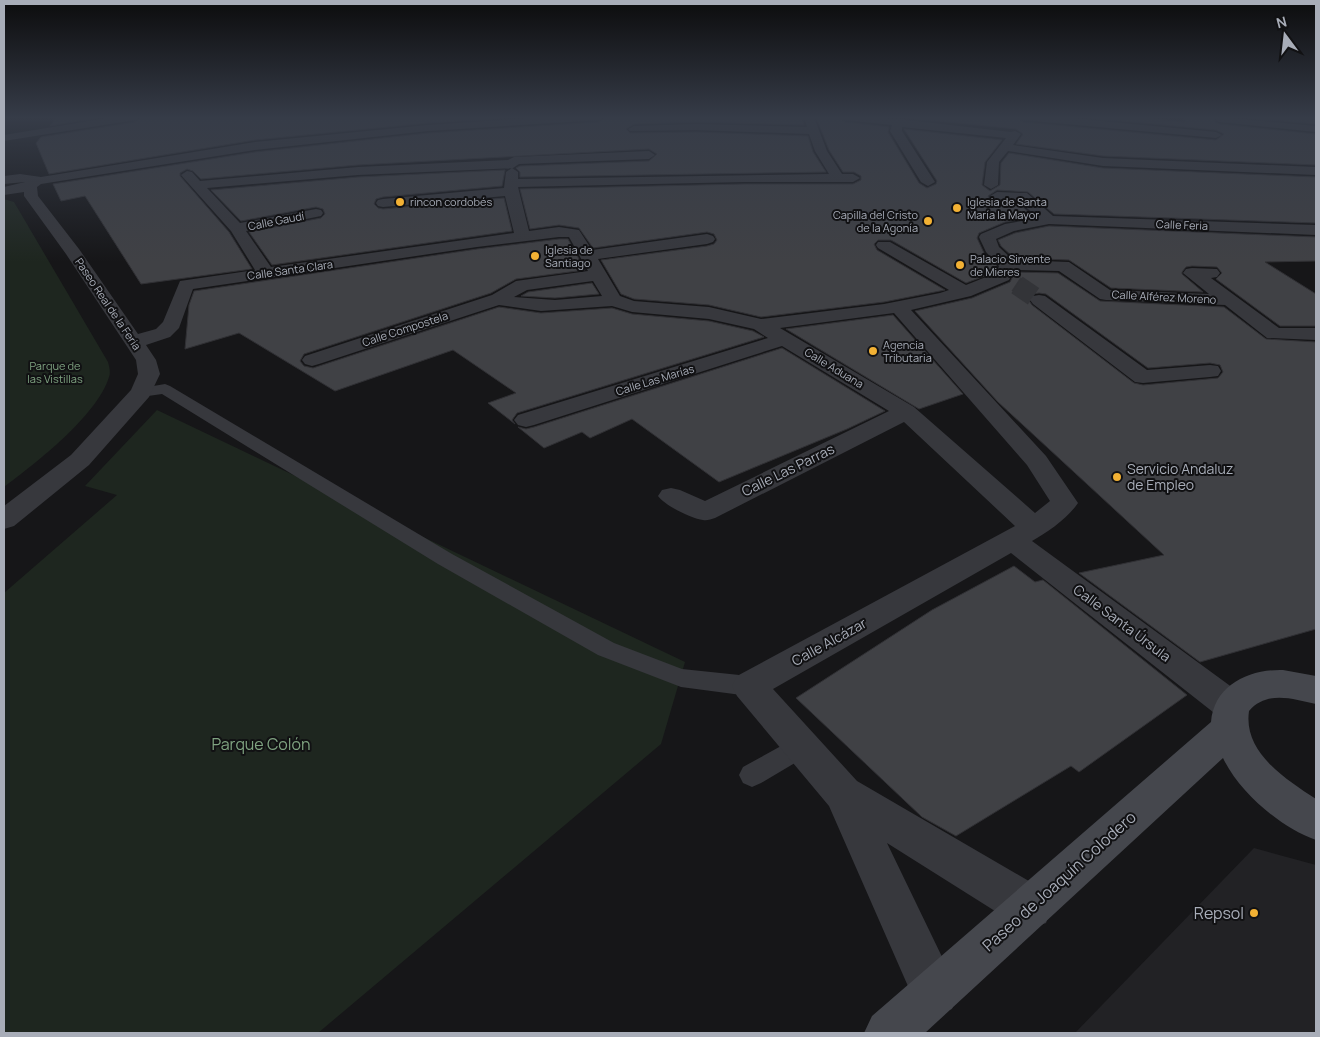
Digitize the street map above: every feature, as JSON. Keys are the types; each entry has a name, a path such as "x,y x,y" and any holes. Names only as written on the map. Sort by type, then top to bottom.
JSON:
{"street":[{"path":"4,191 138,165"},
{"path":"178,165 237,228 266,273"},
{"path":"195,185 370,165"},
{"path":"513,165 511,187 523,236"},
{"path":"384,203 511,187 604,165"},
{"path":"734,165 838,178 853,178"},
{"path":"830,165 838,178"},
{"path":"918,165 928,182"},
{"path":"993,165 994,190 1022,196 1049,220"},
{"path":"1179,165 1316,172"},
{"path":"1281,170 1280,173 1285,177 1300,184"},
{"path":"6,173 33,185"},
{"name":"Paseo Real de la Feria","path":"4,520 80,460 141,392 148,374 146,360 73,252 33,185"},
{"name":"Calle Gaudí","path":"237,228 316,213"},
{"name":"Calle Feria","path":"1009,275 992,249 987,237 1010,227 1049,220 1316,230"},
{"name":"Calle Santa Clara","path":"134,342 163,333 172,324 186,285 477,242 559,232 574,233 587,256"},
{"path":"613,300 587,256 707,239"},
{"path":"884,244 965,292"},
{"name":"Calle Alférez Moreno","path":"1009,275 1063,266 1106,295 1230,300 1274,334 1316,334"},
{"path":"1211,273 1192,273 1230,300"},
{"name":"Calle Compostela","path":"312,360 498,299 522,285 598,275"},
{"path":"498,299 514,304 562,306 613,300 632,306 709,313 761,325 899,308 965,292 1009,275"},
{"path":"1039,300 1143,377 1210,371"},
{"name":"Calle Alcázar","path":"749,686 1023,534 1065,503 1037,461 899,308"},
{"name":"Calle Aduana","path":"761,325 906,412 1023,534"},
{"name":"Calle Las Marías","path":"526,420 784,339"},
{"name":"Calle Las Parras","path":"671,496 705,512 906,412"},
{"name":"Calle Santa Úrsula","path":"1023,534 1231,717"},
{"name":"Paseo de Joaquín Colodero","path":"889,1033 1030,907 1231,717 1244,692 1264,684 1292,684 1316,690"},
{"path":"749,686 843,794 935,992"},
{"path":"1231,717 1239,752 1258,778 1288,804 1316,821"},
{"path":"843,794 1030,907"}],"lane":[{"path":"141,392 165,389 445,558 606,649 681,678 749,686"},
{"path":"752,775 801,746"}],"shaded area":[{"name":"Repsol","path":"1254,848 1316,865 1316,1033 1075,1033"}],"green space":[{"name":"Parque de las Vistillas","path":"4,199 14,202 108,362 110,373 102,392 79,423 48,452 4,487"},
{"name":"Parque Colón","path":"157,410 685,662 661,744 318,1033 4,1033 4,593 117,495 85,486"}],"building":[{"path":"45,165 101,165 49,174"},
{"path":"170,165 354,165 201,179 193,171 187,169 180,173 180,176 229,232 252,269 141,284 85,196 61,201 53,184"},
{"path":"822,165 826,172 520,177 520,172 516,168 520,166"},
{"path":"839,165 908,165 919,183 927,188 936,184 937,181 927,165 985,165 982,185 990,191 1000,185 1001,165 1087,165 1103,168 1316,177 1316,223 1054,214 1028,192 997,190 988,196 990,200 1017,202 1034,217 1005,222 979,233 977,238 984,253 997,266 995,272 966,283 891,240 878,240 874,244 877,250 945,290 884,302 761,317 709,305 634,299 621,294 601,260 707,246 714,244 717,240 714,234 707,232 593,248 579,228 559,225 530,229 520,189 744,184 853,184 861,180 861,176 854,172 843,172"},
{"path":"505,170 502,186 383,197 376,199 374,204 378,208 383,209 504,198 512,231 272,265 249,232 321,218 325,214 323,209 316,207 241,221 211,190 358,177"},
{"path":"1049,226 1316,237 1316,261 1265,262 1316,294 1316,326 1280,326 1216,279 1222,273 1217,267 1192,266 1186,267 1182,272 1203,292 1111,288 1069,260 1014,258 1001,246 998,240 1015,233"},
{"path":"568,239 585,270 516,279 491,293 304,354 300,361 304,366 313,368 499,307 541,313 612,308 632,314 709,321 753,331 764,337 517,413 512,420 515,424 488,403 516,393 453,350 335,391 239,333 185,349 189,305 194,291 477,249"},
{"path":"1015,272 1058,273 1100,301 1224,307 1266,339 1316,342 1316,629 1200,662 1079,573 1164,555 998,402 915,311 972,298 1010,282","holes":["1033,294 1046,294 1148,368 1210,363 1220,365 1223,372 1218,378 1143,385 1134,383 1032,305 1028,299"]},
{"path":"592,283 599,294 555,298 521,296 528,292"},
{"name":"Agencia Tributaria","path":"893,315 963,394 919,409 786,329"},
{"path":"782,348 885,411 847,429 719,482 632,419 590,438 582,432 544,448 518,427 526,429 534,427"},
{"path":"1014,566 1035,582 1043,580 1187,695 1079,772 1071,766 956,836 922,817 796,698 932,610"}],"tunnel":[{"path":"1017,285 1039,300"}],"place":[{"name":"rincon cordobés","path":"400,202"},
{"name":"Iglesia de Santa María la Mayor","path":"957,208"},
{"name":"Capilla del Cristo de la Agonía","path":"928,221"},
{"name":"Iglesia de Santiago","path":"535,256"},
{"name":"Palacio Sirvente de Mieres","path":"960,265"},
{"name":"Agencia Tributaria","path":"873,351"},
{"name":"Servicio Andaluz de Empleo","path":"1117,477"},
{"name":"Repsol","path":"1254,913"}]}
